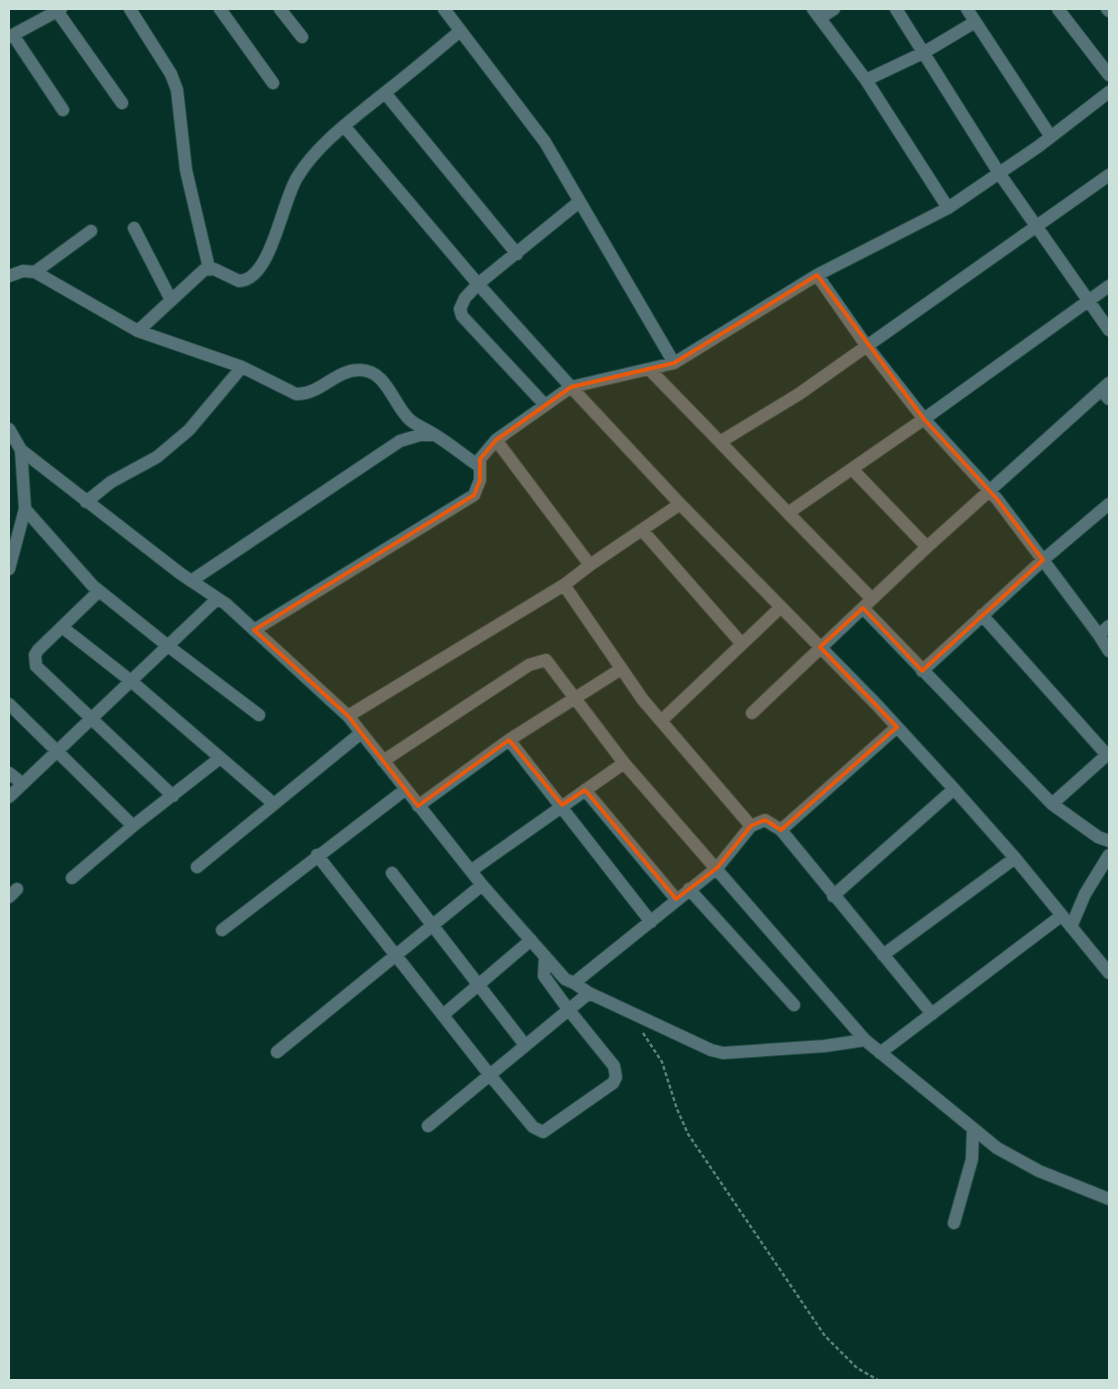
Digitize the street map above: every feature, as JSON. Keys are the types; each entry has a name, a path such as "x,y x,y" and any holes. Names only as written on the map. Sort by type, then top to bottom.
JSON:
{"street":[{"path":"130,9 171,74 177,90 186,170 209,268"},
{"path":"220,9 273,83"},
{"path":"280,9 302,37"},
{"path":"444,9 545,142 674,363"},
{"path":"834,9 817,13 866,80 948,208"},
{"path":"896,9 1000,173 1109,330"},
{"path":"967,9 1051,137"},
{"path":"1058,9 1109,75"},
{"path":"63,110 11,36 59,10 122,103"},
{"path":"866,80 924,52 975,22"},
{"path":"209,268 238,281 250,278 268,254 297,176 344,126 460,32"},
{"path":"254,630 474,495 480,480 480,459 496,440 571,388 674,363 817,275 948,208 1051,137 1109,92"},
{"path":"385,93 516,254"},
{"path":"344,126 478,284 571,388 780,608 897,727 954,789 1015,858 1109,973"},
{"path":"720,442 799,394 1109,175"},
{"path":"545,405 462,316 460,309 465,298 478,284 579,202"},
{"path":"134,228 171,300"},
{"path":"35,272 92,231"},
{"path":"138,331 209,268"},
{"path":"9,276 23,271 35,272 138,331 242,367 296,394 305,394 313,391 348,372 360,370 368,372 377,376 387,386 409,419 436,435 479,466"},
{"path":"817,275 866,345 924,419 989,491 1043,560 1109,651"},
{"path":"788,513 924,419 1109,286"},
{"path":"86,502 111,482 157,457 189,430 242,367"},
{"path":"649,369 788,513 868,604 922,671 1052,804 1098,836 1109,841"},
{"path":"752,713 927,547 1106,391"},
{"path":"9,429 21,450 86,502 191,581 226,604 348,716 482,885 565,979 588,993 711,1050 723,1053 825,1046 865,1040"},
{"path":"191,581 400,441 420,435 436,435"},
{"path":"496,440 590,565"},
{"path":"9,569 25,509 21,450"},
{"path":"852,469 927,547"},
{"path":"348,716 564,585 590,565 680,504"},
{"path":"922,671 1043,560 1109,504"},
{"path":"25,509 99,591 260,715"},
{"path":"642,530 742,644"},
{"path":"564,585 621,669 660,721 751,826"},
{"path":"99,591 35,655 36,666 173,796"},
{"path":"9,797 217,598"},
{"path":"660,721 780,608"},
{"path":"982,615 1108,754 1052,804"},
{"path":"1099,635 1109,626"},
{"path":"62,627 131,681 274,804"},
{"path":"383,761 538,661 546,660 551,664 574,700 624,763 865,1040 973,1128 1017,1160 1109,1199"},
{"path":"418,806 509,740 621,669"},
{"path":"9,704 132,826"},
{"path":"781,830 897,727"},
{"path":"196,867 361,733"},
{"path":"509,740 562,805 651,922"},
{"path":"72,878 132,826 220,758"},
{"path":"472,870 624,763"},
{"path":"9,773 23,784"},
{"path":"834,896 954,789"},
{"path":"222,930 317,855 406,790"},
{"path":"585,790 676,899"},
{"path":"574,983 651,922 676,899 717,868 751,826 765,820 781,830 932,1014"},
{"path":"317,855 489,1074 533,1127 543,1132 613,1083 616,1077 614,1066 544,976 545,956"},
{"path":"1071,927 1085,894 1109,855"},
{"path":"883,955 1015,858"},
{"path":"392,872 525,1045"},
{"path":"277,1052 482,885"},
{"path":"689,889 794,1005"},
{"path":"880,1053 1061,916"},
{"path":"443,1015 531,940"},
{"path":"428,1126 588,993"},
{"path":"954,1223 972,1160 973,1128"}],"path":[{"path":"641,1031 662,1062 677,1109 688,1134 824,1336 857,1368 878,1380"}],"highlighted area":[{"path":"817,275 924,419 997,499 1043,560 922,671 863,608 820,647 897,727 781,830 765,820 751,826 717,868 676,899 585,790 562,805 509,740 418,806 348,716 254,630 474,495 480,480 480,459 496,440 571,387 674,363"}]}
